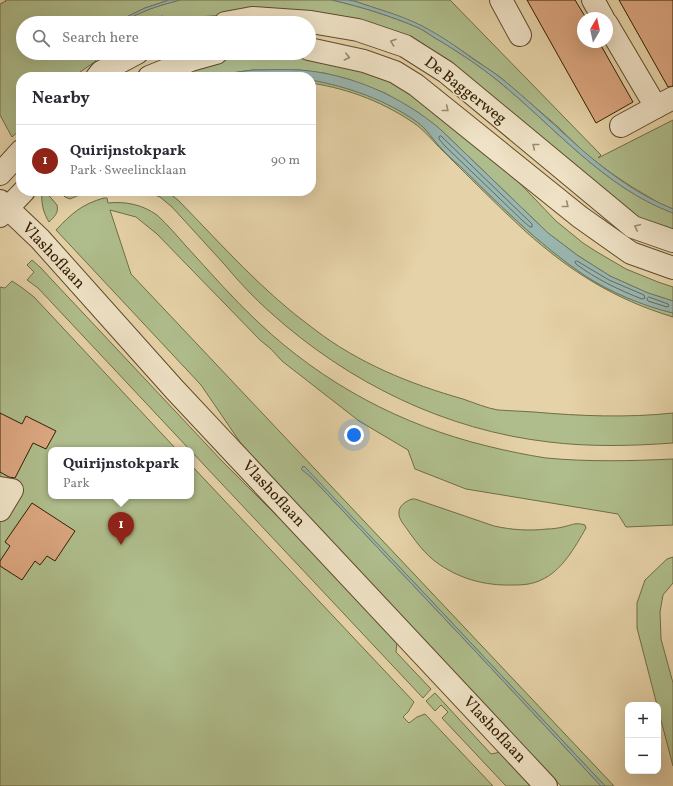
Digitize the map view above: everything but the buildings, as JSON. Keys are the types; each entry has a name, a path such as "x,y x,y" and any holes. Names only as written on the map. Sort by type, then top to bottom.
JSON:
{"street":[{"path":"501,0 520,35"},
{"path":"593,0 600,12"},
{"name":"De Baggerweg","path":"316,23 358,30 405,46 446,72 633,227 673,241"},
{"path":"613,32 664,102 621,126"},
{"name":"De Baggerweg","path":"316,51 364,61 395,72 416,85 580,217 631,252 673,268"},
{"path":"101,72 124,60"},
{"path":"161,72 191,60"},
{"path":"0,174 16,156"},
{"path":"2,208 18,196"},
{"name":"Vlashoflaan","path":"2,208 40,239 175,390 546,786"},
{"path":"0,488 12,490 0,510"}],"green space":[{"path":"5,0 169,0 145,8 128,16 16,16 16,60 96,61 80,72 16,72 16,133 12,137 0,115 0,4 6,1"},
{"path":"180,0 332,0 376,12 419,28 491,75 602,172 624,188 648,202 673,213 673,233 638,218 418,47 316,26 316,16 269,16 255,13 212,16 132,16 164,4"},
{"path":"348,0 450,0 601,155 598,158 673,120 673,209 659,203 611,173 586,154 557,126 500,77 455,46 422,26 401,17"},
{"path":"317,57 398,83 486,148 556,221 583,243 626,269 673,287 673,301 648,293 610,276 577,255 548,233 440,129 419,113 385,93 348,79 324,73 299,70 183,72 219,61 316,60"},
{"path":"316,81 353,90 379,100 405,114 424,128 446,153 519,223 567,263 584,275 616,293 673,313 673,317 631,302 612,293 594,283 559,259 525,231 475,183 422,129 406,118 367,98 340,89 316,84"},
{"path":"42,196 49,196 57,205 57,213 49,222 45,215"},
{"path":"64,196 77,196 70,199"},
{"path":"158,196 173,196 178,200 243,268 295,315 348,352 385,371 424,387 498,410 604,416 639,416 673,413 673,443 580,445 510,436 473,427 400,399 333,361 301,338 271,313 241,284 172,207"},
{"path":"107,198 108,203 134,204 157,215 240,304 284,345 337,383 365,400 394,414 455,437 502,450 546,458 610,461 673,459 673,525 626,527 618,514 466,489 415,469 408,450 359,421 282,361 157,234 136,217 110,210 131,274 614,786 605,786 303,466 302,469 601,786 561,786 269,474 240,442 201,385 56,230 77,210 89,203"},
{"path":"32,260 41,268 222,461 305,544 397,642 396,652 431,689 423,698 194,454 194,447 187,447 38,288 27,280 34,272 27,265"},
{"path":"12,281 34,297 174,447 48,447 48,499 194,499 194,468 414,702 403,717 409,723 417,717 425,714 493,786 0,786 0,287 5,288"},
{"path":"412,499 494,526 520,530 534,530 579,524 585,525 586,528 562,565 549,576 532,583 525,584 496,585 478,582 453,573 439,564 415,541 399,516 401,506"},
{"path":"673,557 673,583 663,595 660,612 661,639 673,683 673,766 661,720 661,702 656,702 637,628 637,603 645,580 667,559"},
{"path":"435,693 491,754 501,752 532,786 506,786 442,718 448,712 441,705 435,711 426,701"}],"water":[{"path":"169,0 180,0 150,9 134,16 128,16 145,8"},
{"path":"332,0 354,1 389,12 414,22 442,37 501,78 522,95 603,168 648,197 673,209 673,213 648,202 624,188 602,172 497,80 442,42 419,28 365,9"},
{"path":"253,70 300,70 319,72 356,82 409,106 440,129 548,233 577,255 610,276 648,293 673,301 673,313 616,293 584,275 567,263 504,209 439,146 421,125 393,107 367,95 339,86 316,81 316,72 238,72"},
{"path":"304,466 605,786 601,786 312,478 301,469"}],"place":[{"name":"Quirijnstokpark","path":"121,545"}]}
